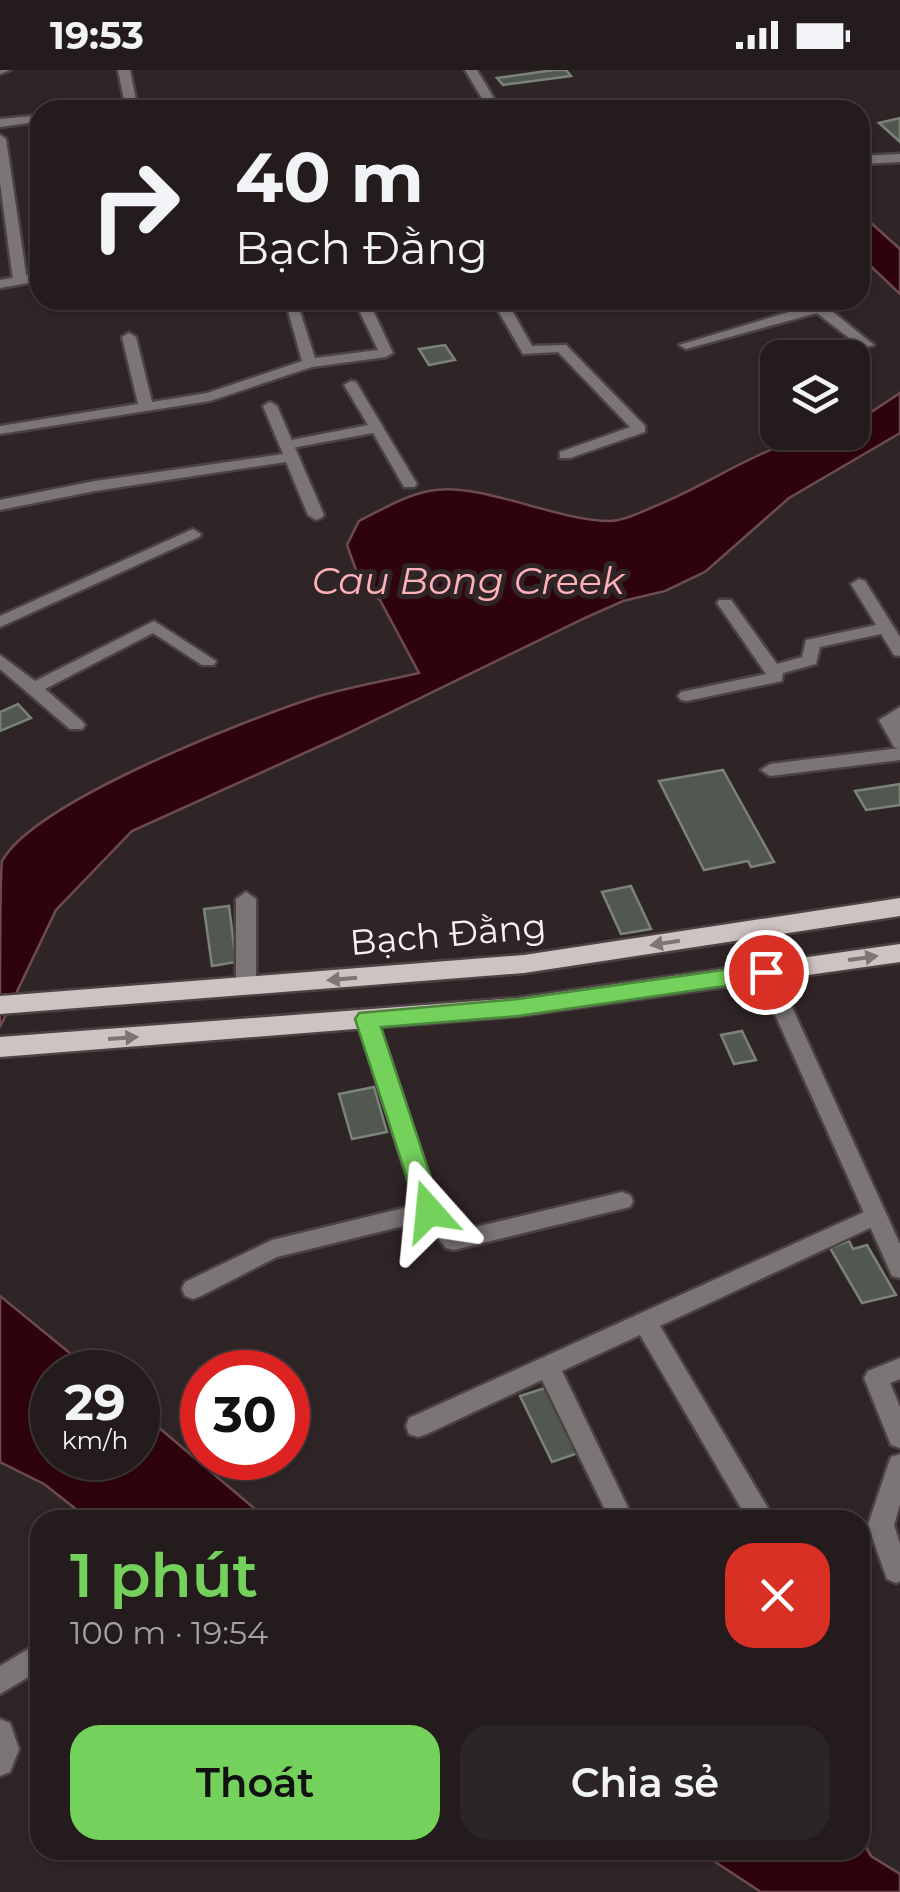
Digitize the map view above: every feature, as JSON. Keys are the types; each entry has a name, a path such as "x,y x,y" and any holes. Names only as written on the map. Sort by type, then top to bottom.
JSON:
{"main road":[{"name":"Bạch Đằng","path":"0,1005 524,964 900,907"},
{"path":"13,1046 518,1007 900,953"}],"street":[{"path":"124,70 130,100"},
{"path":"471,70 489,100"},
{"path":"593,72 610,70"},
{"path":"0,123 30,120"},
{"path":"0,139 20,280"},
{"path":"870,160 900,158"},
{"path":"0,284 30,279"},
{"path":"293,310 310,364"},
{"path":"0,430 210,397 310,364 386,353 366,310"},
{"path":"505,310 528,351 561,348 640,428 565,456"},
{"path":"686,344 795,310"},
{"path":"821,310 859,340"},
{"path":"130,337 146,407"},
{"path":"351,385 409,484"},
{"path":"270,406 316,516"},
{"path":"0,505 289,451 377,428"},
{"path":"0,622 193,534"},
{"path":"859,584 900,651"},
{"path":"687,696 776,677 725,603"},
{"path":"32,689 154,626 208,661"},
{"path":"772,670 810,660 812,644 886,628"},
{"path":"0,660 76,725"},
{"path":"900,713 888,720 900,743"},
{"path":"770,770 900,754"},
{"path":"246,899 246,987"},
{"path":"766,972 900,1269"},
{"path":"367,1019 429,1211 454,1241 622,1202"},
{"path":"193,1289 272,1248 429,1211"},
{"path":"418,1426 875,1216"},
{"path":"646,1323 756,1510"},
{"path":"548,1368 617,1510"},
{"path":"900,1368 876,1378 900,1437"},
{"path":"896,1571 881,1525 900,1464"},
{"path":"0,1681 30,1662"},
{"path":"0,1733 4,1749 0,1762"}],"water":[{"path":"870,222 900,249 900,294 870,266"},
{"name":"Cau Bong Creek","path":"900,393 900,433 789,498 705,572 665,591 623,601 585,618 342,736 132,831 56,910 0,1027 2,861 22,838 55,813 98,789 243,723 316,697 419,673 380,600 362,587 347,545 359,521 411,496 448,489 565,515 621,520 771,450 870,450 870,413"},
{"path":"0,1296 66,1350 30,1350 30,1477 0,1462"},
{"path":"160,1429 180,1446 180,1480 221,1480 256,1510 77,1510 36,1480 160,1480"},
{"path":"870,1854 900,1874 900,1892 761,1892 712,1860 870,1860"}],"building":[{"path":"566,70 571,76 503,85 497,78"},
{"path":"900,118 900,142 879,123"},
{"path":"445,345 455,360 429,365 419,349"},
{"path":"18,704 31,718 0,731 0,712"},
{"path":"723,770 774,862 751,867 748,861 704,870 659,781"},
{"path":"900,784 900,805 866,810 855,791"},
{"path":"631,886 651,929 621,934 602,892"},
{"path":"229,906 236,962 212,966 204,909"},
{"path":"742,1031 756,1060 734,1064 721,1035"},
{"path":"374,1087 387,1132 352,1139 339,1094"},
{"path":"849,1241 853,1249 867,1245 896,1295 862,1303 830,1248"},
{"path":"548,1387 581,1452 552,1462 520,1396"}],"route":[{"path":"429,1211 367,1019 518,1007 766,972"}]}
